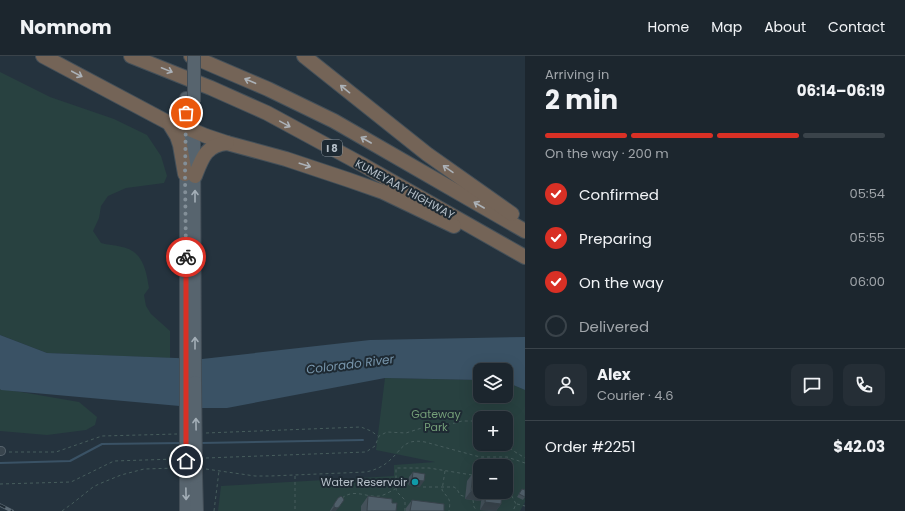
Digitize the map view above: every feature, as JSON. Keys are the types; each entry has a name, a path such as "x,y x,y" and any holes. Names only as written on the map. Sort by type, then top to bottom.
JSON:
{"highway":[{"path":"43,56 169,123 227,143 304,164 383,192 525,260"},
{"name":"KUMEYAAY HIGHWAY","path":"131,56 211,88 267,114 363,165 525,257"},
{"name":"KUMEYAAY HIGHWAY","path":"191,56 268,89 334,121 525,231"},
{"path":"304,56 427,154 525,224"},
{"path":"169,123 177,136 190,175"},
{"path":"190,175 209,150 219,144 227,143"}],"main road":[{"path":"186,56 190,100 191,382 197,511"},
{"path":"190,100 194,56"},
{"path":"186,511 195,474"}],"path":[{"path":"379,436 387,432 406,433 428,426 473,420"},
{"path":"195,474 219,471 255,476 366,472 377,469 391,460 404,444 417,440 480,457 506,458 525,463"},
{"path":"513,451 525,458"},
{"path":"62,511 93,487 121,475 144,469 177,468"},
{"path":"405,511 405,500 396,489 396,468 429,468 472,475"},
{"path":"445,470 442,487 443,492 449,498 449,511"},
{"path":"214,511 219,471"},
{"path":"295,475 295,511"},
{"path":"422,487 456,488 460,496 466,497"},
{"path":"340,499 346,494 352,493 381,496 396,489"},
{"path":"513,498 516,504 525,506"},
{"path":"474,500 474,507 477,511"},
{"path":"513,511 516,504"}],"green space":[{"path":"0,72 50,97 114,119 147,135 161,156 167,176 164,183 126,188 108,196 101,206 99,218 93,231 101,243 129,249 139,257 145,268 149,288 144,295 146,306 151,314 170,331 170,358 47,353 0,335"},
{"name":"Gateway Park","path":"385,378 473,380 473,403 513,403 513,385 525,390 525,502 520,511 218,511 221,486 394,476 394,465 435,462 376,450"},
{"path":"0,389 79,402 97,417 95,425 86,430 47,435 0,431"}],"water":[{"name":"Colorado River","path":"0,335 47,353 202,359 370,340 525,337 525,390 513,385 513,363 473,363 473,380 385,378 227,408 202,408 0,389"}],"building":[{"path":"413,472 425,474 424,481 412,480"},
{"path":"473,473 473,491 471,491"},
{"path":"522,489 525,490 525,497 519,494"},
{"path":"341,496 344,500 339,507 334,507 334,504"},
{"path":"368,496 392,499 392,503 397,503 396,511 367,511"},
{"path":"485,499 501,499 501,504 485,502"},
{"path":"412,500 444,504 444,511 410,511"}],"waterway":[{"path":"201,443 363,440"},
{"path":"0,463 70,461 102,444 182,443"}],"railway":[{"path":"0,505 12,511"}],"way so far":[{"path":"186,113 186,257"}],"place":[{"name":"Water Reservoir","path":"415,482"}],"route":[{"path":"186,257 186,461"}]}
